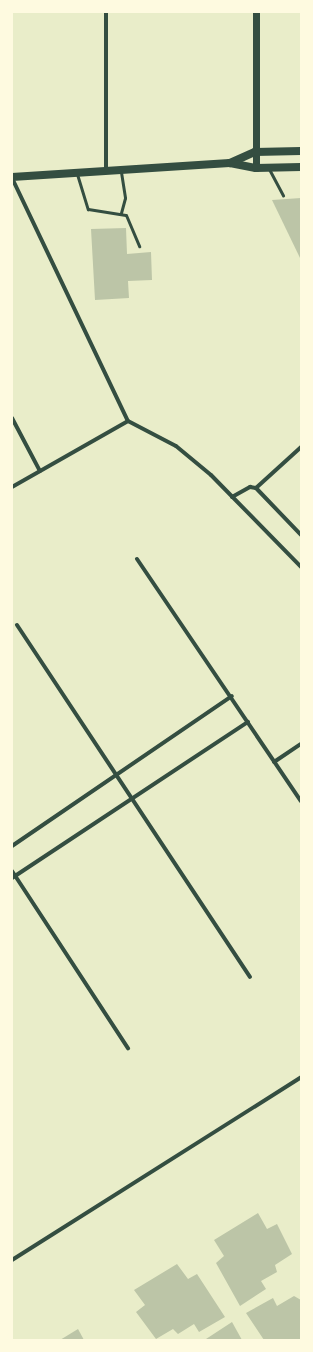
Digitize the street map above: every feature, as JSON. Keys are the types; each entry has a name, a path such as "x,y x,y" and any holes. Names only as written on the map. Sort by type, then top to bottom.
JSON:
{"main road":[{"path":"230,164 255,152 301,151"},
{"path":"12,178 230,164 256,168 301,167"}],"street":[{"path":"106,12 106,173"},
{"path":"256,12 256,168"},
{"path":"12,178 128,421 176,446 232,497 301,567"},
{"path":"12,418 40,471"},
{"path":"12,487 128,421"},
{"path":"256,488 301,447"},
{"path":"232,497 250,487 256,488 300,532"},
{"path":"137,559 232,696 301,801"},
{"path":"17,625 250,977"},
{"path":"12,846 232,696"},
{"path":"14,877 131,797 248,722"},
{"path":"274,762 301,744"},
{"path":"12,871 14,877 128,1048"},
{"path":"12,1260 301,1077"}],"lane":[{"path":"269,168 284,195"},
{"path":"121,172 125,198 121,213"},
{"path":"77,174 88,209 121,213 131,223 139,246"}],"building":[{"path":"301,198 301,260 272,200"},
{"path":"126,228 127,254 151,252 152,280 128,281 129,298 95,300 91,229"},
{"path":"258,1213 267,1229 277,1224 292,1254 275,1265 277,1272 261,1281 266,1289 240,1306 216,1263 224,1256 214,1240"},
{"path":"177,1264 188,1279 197,1274 225,1317 199,1332 194,1324 178,1334 173,1329 156,1339 136,1312 145,1305 134,1290"},
{"path":"294,1296 301,1300 301,1340 264,1340 246,1313 273,1298 277,1306"},
{"path":"232,1322 242,1340 206,1339"},
{"path":"78,1329 84,1340 60,1340"}]}
